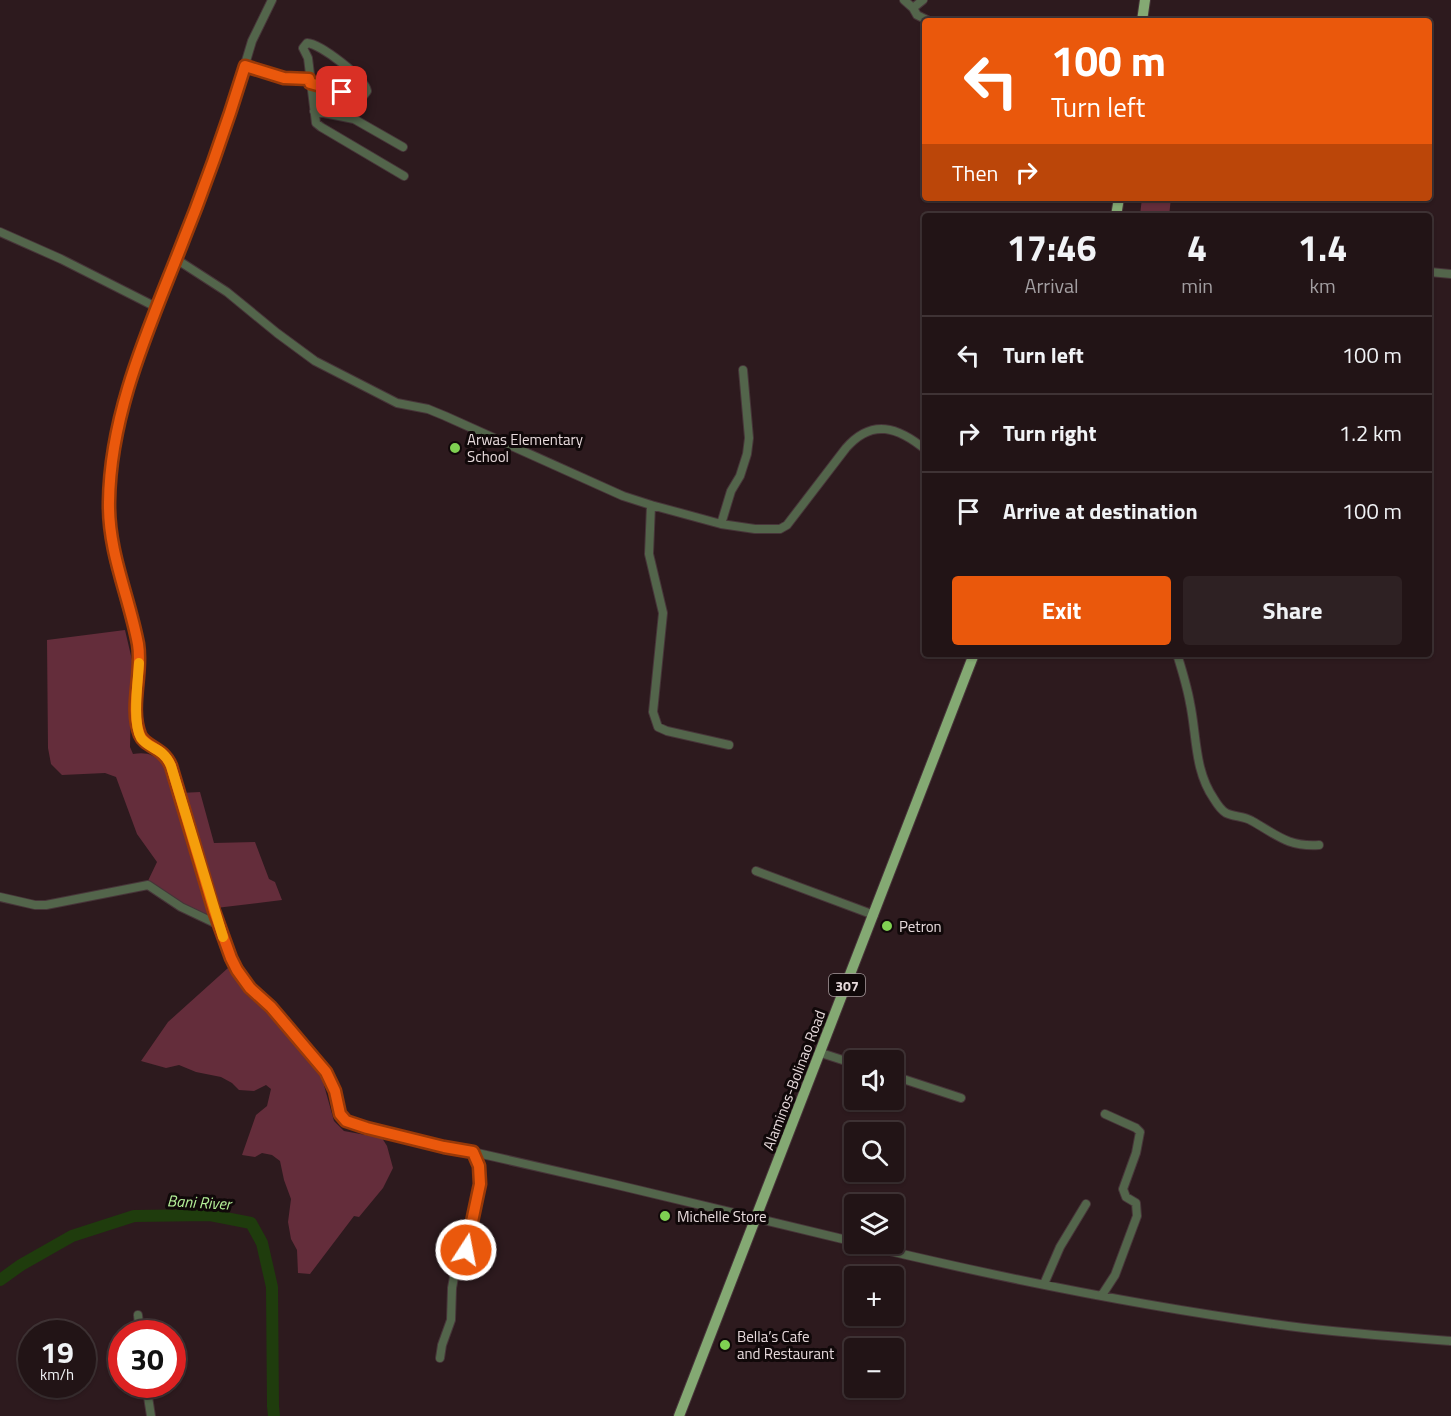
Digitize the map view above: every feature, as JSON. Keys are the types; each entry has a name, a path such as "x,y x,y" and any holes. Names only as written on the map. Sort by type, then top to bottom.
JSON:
{"main road":[{"path":"1142,18 1144,0"},
{"name":"Alaminos-Bolinao Road","path":"679,1416 973,657"}],"street":[{"path":"272,0 252,40 222,141 156,307 126,396 114,441 109,503 114,560 138,648 139,733 142,740 167,757 171,766 219,924 237,970 250,988 271,1007 326,1072 335,1091 340,1114 346,1121 444,1147 844,1239"},
{"path":"904,0 917,15 923,18"},
{"path":"912,8 923,0"},
{"path":"245,66 284,78 310,81 356,95 364,95 367,86 318,46 307,43 303,48 308,58 310,81 315,119 318,125 404,176"},
{"path":"314,111 354,119 403,147"},
{"path":"0,232 61,259 156,307"},
{"path":"176,259 227,292 315,361 397,403 428,409 623,496 721,524 769,530 780,529 787,525 856,436 866,431 896,430 909,436 922,447"},
{"path":"1432,272 1451,274"},
{"path":"721,524 731,490 742,470 747,454 748,429 743,370"},
{"path":"651,505 649,554 663,613 653,698 654,721 658,727 666,731 729,745"},
{"path":"1178,657 1190,702 1202,775 1224,813 1250,820 1264,830 1294,844 1319,845"},
{"path":"756,871 874,915"},
{"path":"0,897 35,905 46,905 148,885 182,907 219,924"},
{"path":"820,1053 844,1061"},
{"path":"904,1079 961,1098"},
{"path":"1102,1295 1115,1275 1137,1216 1136,1203 1126,1197 1123,1189 1136,1153 1140,1132 1105,1114"},
{"path":"440,1358 451,1320 454,1277 466,1250 480,1184 479,1166 473,1152"},
{"path":"1044,1284 1060,1247 1086,1204"},
{"path":"902,1254 973,1271 1102,1295 1286,1325 1451,1341"},
{"path":"138,1315 139,1320"},
{"path":"148,1398 151,1416"}],"shaded area":[{"path":"1142,201 1171,201 1169,213 1140,213"},
{"path":"125,630 132,660 130,747 133,754 150,755 163,764 213,920 146,885 157,862 137,834 116,777 105,773 62,775 51,764 48,748 47,640"},
{"path":"200,792 214,843 255,842 269,879 275,882 282,900 216,908 180,793"},
{"path":"228,968 247,995 269,1014 322,1078 334,1121 344,1131 382,1138 387,1146 393,1168 383,1188 359,1217 354,1216 310,1274 298,1273 297,1250 291,1239 288,1222 291,1199 280,1161 272,1155 262,1153 255,1157 242,1155 256,1115 267,1106 271,1089 266,1085 254,1091 239,1090 221,1077 196,1072 179,1065 166,1068 141,1061 168,1022"}],"waterway":[{"name":"Bani River","path":"0,1280 21,1265 72,1236 134,1216 210,1215 251,1223 262,1243 272,1287 274,1416"}],"slow traffic":[{"path":"139,663 137,723 139,733 142,740 157,748 167,757 171,766 223,937"}],"place":[{"name":"Arwas Elementary School","path":"455,448"},
{"name":"Petron","path":"887,926"},
{"name":"Michelle Store","path":"665,1216"},
{"name":"Bella’s Cafe and Restaurant","path":"725,1345"}],"route":[{"path":"342,92 310,83 309,79 284,78 245,66 222,141 156,307 126,396 114,441 109,503 110,530 114,560 138,648 137,723 139,733 142,740 157,748 167,757 171,766 231,958 250,988 271,1007 326,1072 335,1091 340,1114 346,1121 444,1147 473,1152 481,1176 466,1250"}]}
